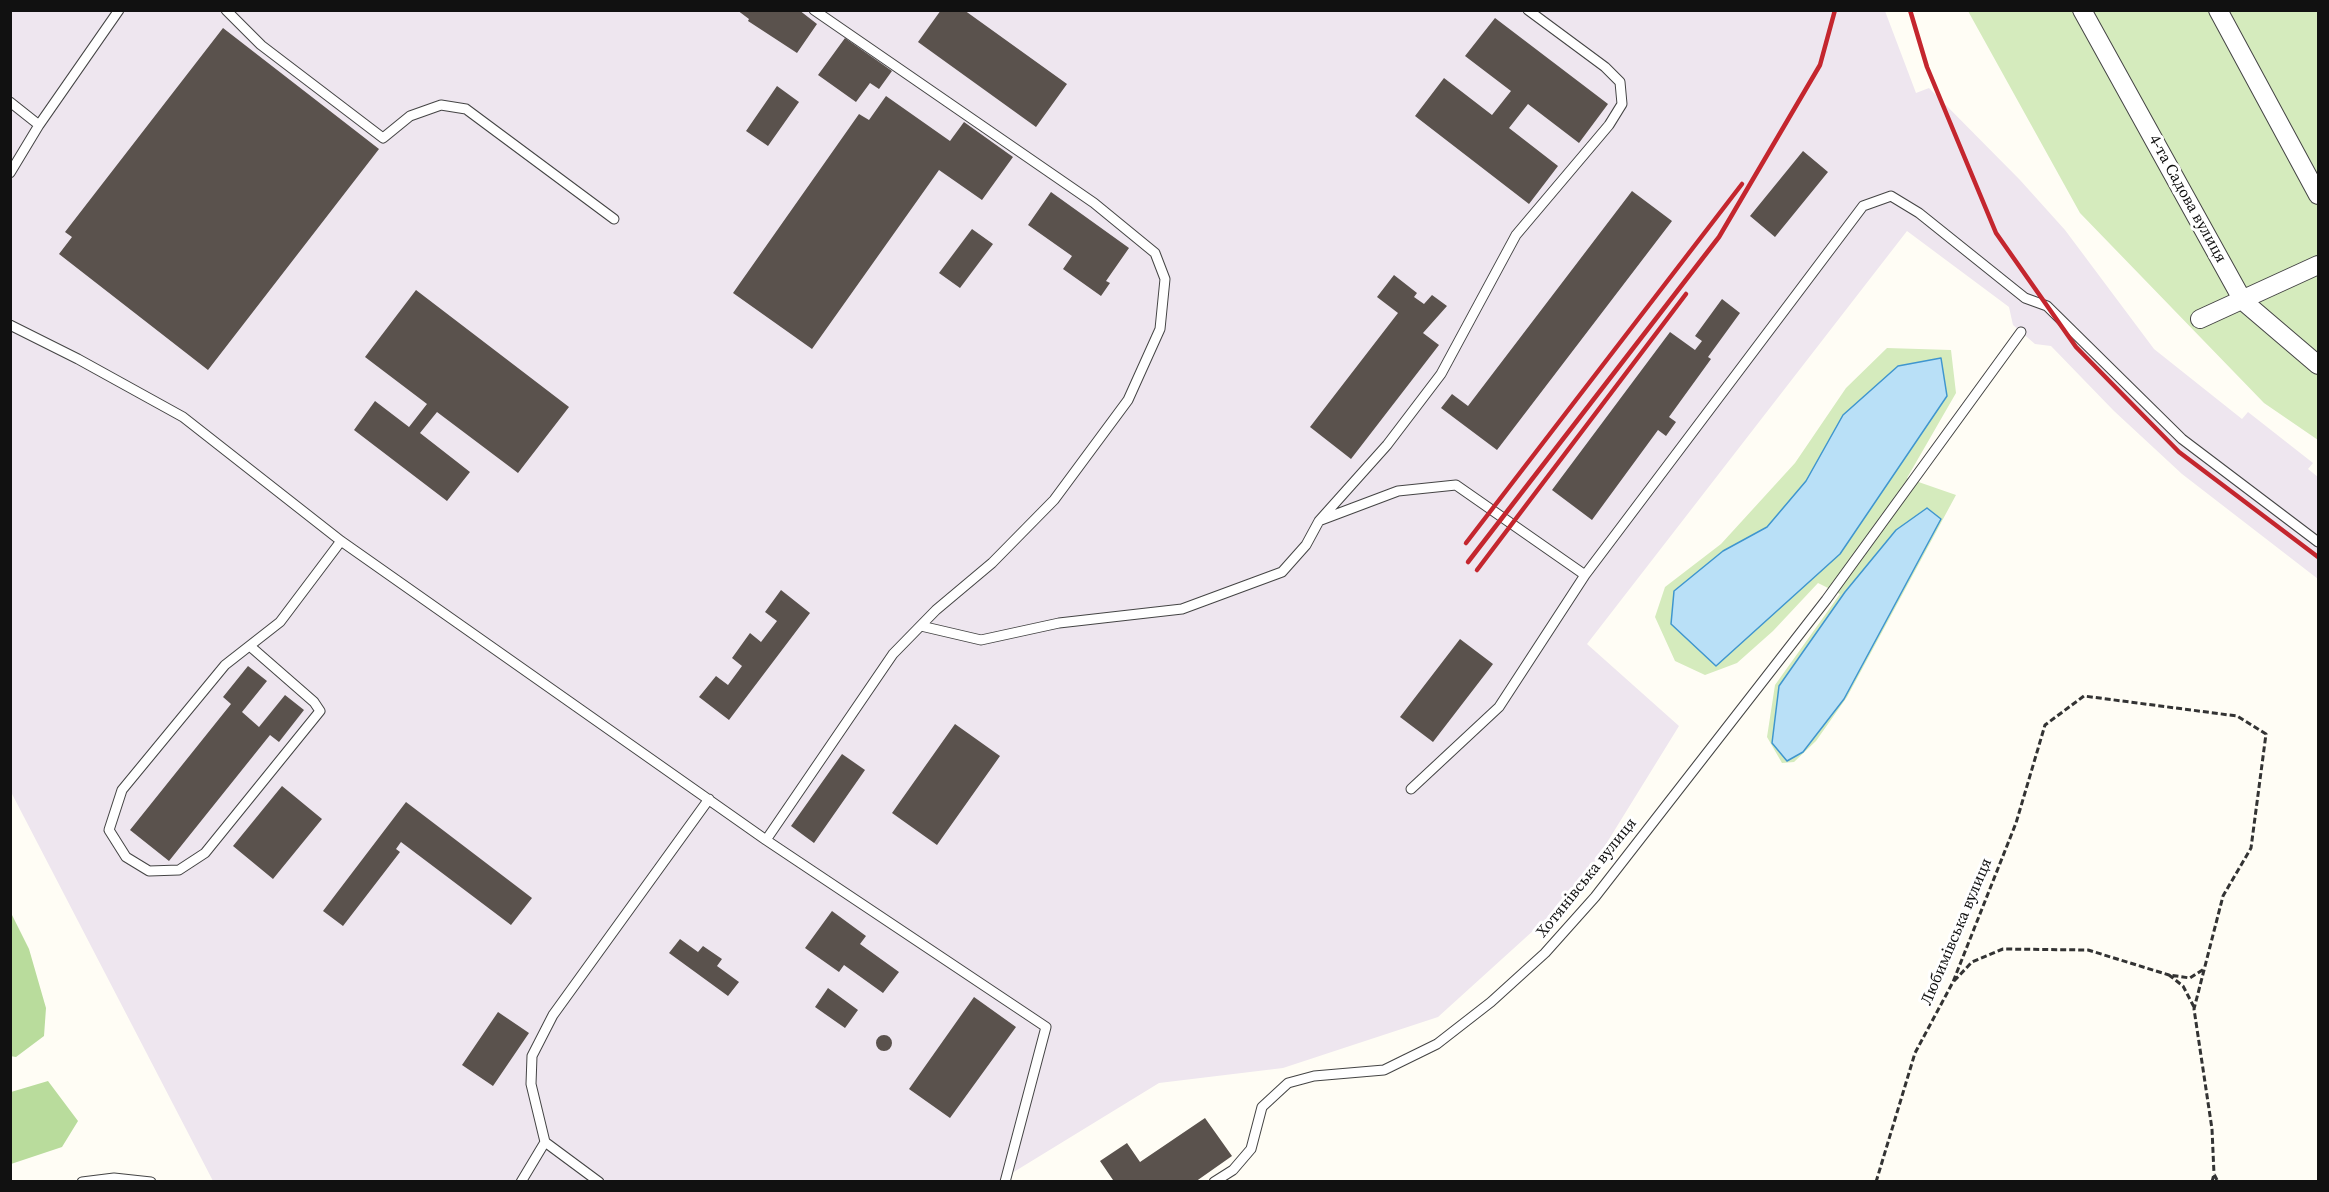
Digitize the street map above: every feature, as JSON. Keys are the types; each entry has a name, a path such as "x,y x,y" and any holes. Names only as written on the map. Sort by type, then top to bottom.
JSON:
{"street":[{"name":"4-та Садова вулиця","path":"2082,10 2243,301 2319,365"},
{"path":"2218,10 2319,195"},
{"path":"2200,319 2319,265"}],"lane":[{"path":"10,173 39,125 119,10"},
{"path":"226,10 261,45 383,138 410,116 441,105 466,109 614,219"},
{"path":"766,840 893,654 992,563 1054,500 1128,400 1160,329 1165,279 1155,254 1094,203 814,10"},
{"path":"921,626 981,640 1059,622 1182,609 1282,572 1306,545 1319,521 1387,445 1441,374 1516,235 1609,125 1622,104 1620,82 1528,10"},
{"path":"10,102 39,125"},
{"path":"1411,789 1499,706 1585,576 1863,206 1891,196 1919,213 2025,298 2047,306 2182,439 2319,542"},
{"path":"10,325 78,358 183,417 341,541 766,840 1046,1027 1005,1182"},
{"name":"Хотянівська вулиця","path":"1215,1182 1233,1170 1251,1149 1262,1107 1288,1083 1314,1076 1384,1070 1437,1044 1491,1002 1545,953 1595,897 1826,600 2021,332"},
{"path":"1319,521 1398,491 1456,485 1585,576"},
{"path":"251,647 314,702 320,711 206,853 179,870 149,871 126,857 109,830 122,790 225,665 251,647 280,622 341,541"},
{"path":"598,1182 545,1142 531,1084 532,1056 553,1016 708,799"},
{"path":"521,1182 545,1142"},
{"path":"82,1182 114,1178 151,1182"}],"path":[{"name":"Любимівська вулиця","path":"1876,1182 1915,1053 1953,982 2016,823 2045,724 2084,696 2237,716 2266,734 2251,848 2223,896 2205,968"},
{"path":"1953,982 1972,962 2003,949 2088,950 2169,975 2190,978 2205,968"},
{"path":"2194,1009 2205,968"},
{"path":"2169,975 2184,986 2194,1009 2212,1129 2214,1173 2212,1182"},
{"path":"2214,1173 2218,1182"}],"shaded area":[{"path":"11,11 1885,11 1916,93 1929,88 2020,180 2065,230 2154,349 2242,419 2248,412 2313,463 2308,469 2318,477 2318,579 2182,474 2114,411 2051,346 2035,344 2013,325 2009,307 1907,231 1587,644 1679,726 1577,891 1438,1017 1283,1068 1159,1083 999,1181 213,1181 11,792"}],"green space":[{"path":"1968,11 2318,11 2318,440 2264,403 2080,213"},
{"path":"1887,348 1951,350 1956,393 1907,478 1956,495 1847,697 1816,741 1794,762 1782,763 1767,737 1775,685 1840,594 1818,583 1773,631 1737,663 1705,675 1675,661 1655,617 1665,587 1721,544 1795,463 1846,388"},
{"path":"11,913 29,949 46,1008 44,1036 16,1057 10,1056"},
{"path":"48,1081 78,1121 62,1147 11,1164 11,1092"}],"water":[{"path":"1941,358 1947,396 1840,554 1716,666 1671,624 1674,591 1723,551 1767,527 1806,481 1843,415 1898,366"},
{"path":"1927,508 1941,519 1844,699 1803,752 1787,761 1772,743 1779,686 1845,592 1896,530"}],"building":[{"path":"737,10 799,10 817,24 797,53 748,21 749,19"},
{"path":"941,10 964,10 1067,84 1036,127 918,42"},
{"path":"1495,18 1608,104 1579,143 1528,104 1509,128 1558,166 1529,204 1415,116 1444,78 1492,115 1511,91 1465,56"},
{"path":"223,28 379,149 208,370 59,254 72,237 65,232"},
{"path":"845,38 892,71 879,89 870,83 856,102 818,75"},
{"path":"777,86 799,102 768,146 746,131"},
{"path":"886,96 950,141 964,122 1013,157 982,200 939,170 812,349 733,293 859,114 869,120"},
{"path":"1803,151 1828,172 1775,237 1750,216"},
{"path":"1632,191 1672,221 1497,450 1441,408 1452,394 1468,406"},
{"path":"1051,192 1129,248 1106,281 1110,283 1101,296 1063,269 1072,256 1028,225"},
{"path":"972,229 993,244 960,288 939,273"},
{"path":"1394,275 1417,293 1414,297 1424,304 1432,295 1447,306 1423,333 1439,345 1351,459 1310,427 1398,313 1377,297"},
{"path":"416,290 569,407 518,473 437,412 420,433 470,472 447,501 354,430 375,401 409,427 427,404 365,357"},
{"path":"1722,299 1740,313 1708,357 1711,359 1669,417 1676,422 1666,436 1658,430 1592,520 1552,490 1670,332 1695,350 1702,341 1695,336"},
{"path":"781,590 810,613 729,720 699,697 716,676 728,685 742,666 732,658 750,633 761,642 777,621 765,612"},
{"path":"1460,639 1493,664 1433,742 1400,717"},
{"path":"248,666 267,681 242,712 259,727 285,695 304,710 279,742 270,735 169,861 130,830 231,704 223,697"},
{"path":"955,724 1000,756 937,845 892,813"},
{"path":"842,754 865,770 814,843 791,826"},
{"path":"282,786 322,819 273,879 233,846"},
{"path":"406,802 532,898 511,925 401,842 396,849 400,852 343,926 323,911"},
{"path":"832,911 866,936 860,944 899,972 883,993 844,965 839,972 805,948"},
{"path":"680,939 698,952 703,946 722,959 717,966 739,982 728,996 669,953"},
{"path":"828,988 858,1010 845,1028 815,1007"},
{"path":"974,997 1016,1027 950,1118 909,1089"},
{"path":"498,1012 529,1033 493,1086 462,1065"},
{"path":"884,1035 892,1043 884,1051 876,1043"},
{"path":"1205,1118 1232,1156 1195,1182 1111,1182 1113,1180 1100,1161 1127,1143 1140,1162"}],"railway":[{"path":"1468,562 1719,237 1820,65 1835,10"},
{"path":"1910,10 1927,67 1996,233 2076,347 2179,452 2318,557"},
{"path":"1466,543 1742,184"},
{"path":"1477,570 1686,294"}]}
